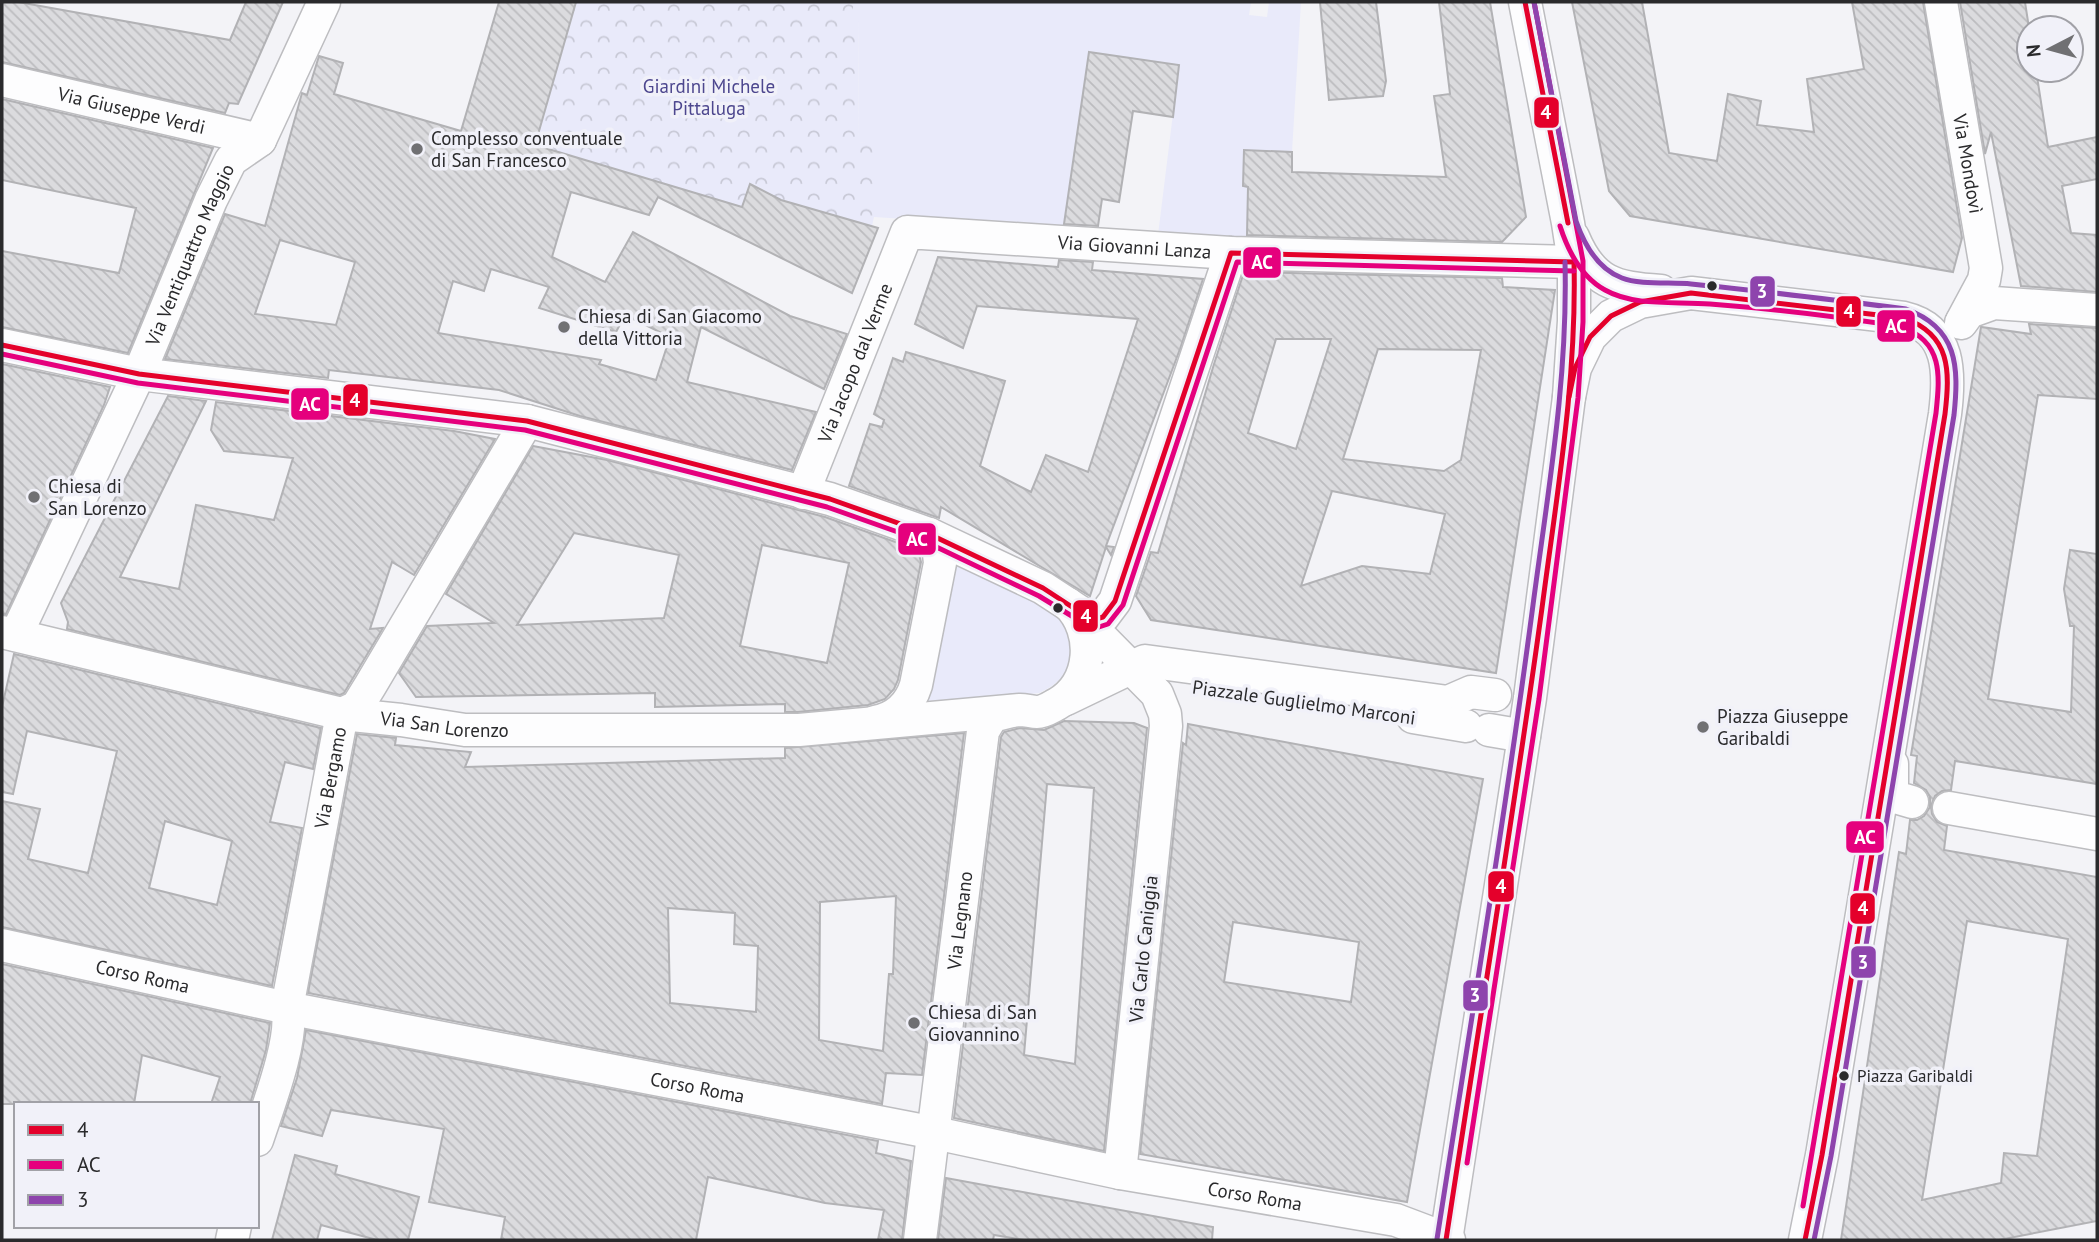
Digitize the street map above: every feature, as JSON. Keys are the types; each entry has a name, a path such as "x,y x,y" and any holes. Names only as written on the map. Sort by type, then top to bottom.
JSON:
{"street":[{"path":"260,141 324,2"},
{"path":"1525,2 1569,223 1574,262 1574,321 1569,397"},
{"name":"Via Mondovì","path":"1941,2 1986,268 1984,280 1962,321"},
{"name":"Via Giuseppe Verdi","path":"2,80 260,141"},
{"name":"Via Ventiquattro Maggio","path":"9,634 139,374 211,200 231,160 260,141"},
{"path":"1569,223 1576,243 1588,263 1609,283 1630,289 1690,293 1915,320 1931,331 1943,352 1947,386 1945,414"},
{"name":"Via Giovanni Lanza","path":"907,232 1231,253 1574,262"},
{"name":"Via Jacopo dal Verme","path":"803,493 907,232"},
{"path":"1092,620 1108,612 1119,589 1231,253"},
{"path":"1447,1240 1524,736 1571,380 1578,358 1602,323 1627,306 1690,293"},
{"path":"1808,1240 1956,340 1962,321 1969,312 1994,303 2097,310"},
{"path":"2,345 139,374 527,421 830,499 929,534 1066,601 1092,620 1139,669 1160,699 1166,726"},
{"name":"Via Bergamo","path":"259,1133 282,1058 290,1020 287,1008 342,714 357,707 527,421"},
{"path":"861,725 896,714 907,704 915,690 940,563 938,545 929,534"},
{"path":"1066,601 1139,669"},
{"path":"1061,702 1079,683 1084,671 1087,646 1081,621 1066,601"},
{"name":"Via San Lorenzo","path":"9,634 342,714 465,730 799,730 1020,710"},
{"path":"1020,710 1038,712 1139,669"},
{"name":"Piazzale Guglielmo Marconi","path":"1139,669 1524,736"},
{"path":"1166,726 1191,676 1448,702 1471,692 1495,695"},
{"name":"Via Legnano","path":"920,1240 983,731 994,715 1020,710"},
{"path":"1894,721 1892,790 1895,797 1912,802"},
{"name":"Via Carlo Caniggia","path":"1120,1173 1166,726"},
{"path":"1949,808 2097,834"},
{"name":"Corso Roma","path":"2,945 287,1008 935,1133 1120,1173 1395,1220 1447,1240"}],"green space":[{"name":"Giardini Michele Pittaluga","path":"576,2 853,2 853,16 859,16 858,142 874,143 872,226 781,200 750,184 742,207 535,145"},
{"path":"853,2 1251,2 1249,15 1267,17 1269,2 1301,2 1292,152 1244,150 1243,186 1248,187 1247,238 1158,235 1179,65 1089,52 1063,229 874,217 874,144 858,142 859,16 853,16"},
{"path":"949,559 1049,610 1060,620 1068,631 1072,654 1069,666 1052,686 1039,693 919,707"}],"building":[{"path":"2,2 18,2 230,40 246,2 283,2 238,104 229,103 225,113 2,62"},
{"path":"499,2 576,2 535,145 742,207 750,184 781,200 878,228 852,293 658,197 649,215 571,192 552,257 605,282 633,232 790,316 847,334 824,389 701,327 687,382 816,412 792,470 580,416 499,390 329,370 328,378 165,359 225,214 265,226 302,93 307,95 319,56 343,63 334,94 461,131","holes":["280,240 355,262 336,325 255,314","491,269 549,287 539,308 616,332 625,315 670,337 656,380 599,364 601,360 438,333 453,281 484,291"]},
{"path":"1320,2 1376,2 1386,81 1383,96 1329,100"},
{"path":"1439,2 1490,2 1526,217 1502,242 1247,235 1248,187 1243,186 1244,150 1292,152 1292,172 1446,177 1434,96 1450,94"},
{"path":"1572,2 1642,2 1669,153 1717,161 1728,94 1761,101 1757,125 1814,132 1807,79 1864,69 1852,2 1923,2 1962,238 1953,272 1630,216 1609,191"},
{"path":"1960,2 2025,2 2027,14 2015,14 2015,84 2038,84 2048,147 2097,137 2097,179 2062,186 2071,233 2097,235 2097,292 2021,286 1991,132 1985,154"},
{"path":"1089,52 1179,65 1173,117 1133,111 1119,202 1102,199 1098,226 1064,224"},
{"path":"2,99 213,148 128,353 2,327 2,251 119,273 136,208 2,180"},
{"path":"938,257 1058,267 1059,260 1093,262 1092,270 1203,279 1180,349 1106,546 1114,547 1111,555 1106,547 1090,596 941,507 939,518 849,486 870,424 882,427 884,420 874,414 893,358 903,362 906,352 1005,381 980,466 1031,492 1046,455 1088,472 1138,319 977,306 963,348 915,324"},
{"path":"1244,272 1502,278 1503,287 1555,290 1496,673 1151,620 1136,596 1151,552 1158,553","holes":["1276,339 1331,339 1296,449 1248,433","1378,349 1481,350 1461,460 1444,471 1343,459","1332,491 1445,514 1430,574 1362,566 1301,586"]},
{"path":"2029,324 2097,328 2097,399 2038,395 1988,699 2071,712 2074,626 2070,626 2064,589 2070,550 2097,554 2097,784 1955,761 1951,790 1942,791 1935,796 1931,806 1937,822 1947,826 1944,850 2097,877 2097,1221 1999,1240 1841,1240 1899,852 1906,854 1910,820 1924,816 1930,807 1930,797 1926,790 1914,783 1917,756 1911,755 1981,327 2031,334","holes":["1967,921 2068,939 2037,1156 2004,1153 2001,1183 1922,1200"]},
{"path":"2,364 110,387 6,614 2,614"},
{"path":"168,396 206,401 120,577 179,589 196,505 274,520 293,458 224,451 211,430 216,402 454,431 495,439 414,575 392,562 370,629 383,628 344,693 340,695 67,629 68,622 61,603"},
{"path":"533,446 607,460 825,517 918,550 921,562 894,689 885,699 868,705 798,712 785,712 785,704 655,707 655,693 416,697 399,673 427,626 494,623 446,594","holes":["574,533 679,555 664,618 517,625","762,545 849,563 827,663 740,646"]},
{"path":"14,654 321,728 313,769 285,762 270,822 302,828 272,986 2,927 2,801 40,809 28,859 88,873 117,751 27,731 13,794 2,792 2,707","holes":["165,821 232,841 217,905 149,888"]},
{"path":"1064,721 1134,723 1147,728 1104,1151 954,1118 1001,737 1004,732 1020,728 1044,730","holes":["1047,784 1094,788 1075,1064 1024,1055"]},
{"path":"1188,724 1483,779 1407,1202 1140,1154 1183,743 1186,745","holes":["1233,922 1359,942 1351,1002 1224,982"]},
{"path":"964,733 922,1075 886,1073 882,1104 308,993 357,734 396,738 395,745 471,752 465,767 785,758 785,748","holes":["896,896 893,974 889,974 883,1051 819,1040 820,902","668,908 735,913 734,944 758,946 756,1012 670,1003"]},
{"path":"2,964 270,1023 266,1050 251,1102 212,1102 220,1077 142,1055 134,1102 2,1104"},
{"path":"306,1030 878,1141 876,1153 911,1161 902,1240 878,1240 884,1210 825,1203 708,1177 696,1240 501,1240 505,1217 429,1202 444,1129 331,1110 322,1136 281,1126 297,1078"},
{"path":"295,1155 337,1166 335,1174 419,1197 408,1240 377,1240 321,1225 317,1240 272,1240"},
{"path":"946,1178 1213,1227 1212,1240 1024,1240 994,1235 993,1240 938,1240"}],"transit line":[{"name":"4","path":"1525,2 1568,223"},
{"name":"AC","path":"1467,1163 1539,699 1578,398 1583,322 1583,261 1534,2"},
{"name":"3","path":"1534,2 1576,221 1588,247 1606,269 1622,278 1637,282 1683,283 1906,309 1936,327 1945,338 1955,365 1954,415 1831,1156 1814,1240"},
{"name":"AC","path":"1560,226 1571,254 1582,271 1597,285 1617,295 1643,301 1782,311 1902,327 1925,341 1936,361 1936,413 1803,1206"},
{"name":"4","path":"2,345 139,374 527,421 830,499 929,534 1043,588 1092,620 1103,617 1115,601 1231,253 1574,262 1572,349 1560,479 1446,1240"},
{"name":"AC","path":"2,354 138,383 525,430 827,507 926,542 1039,596 1093,629 1108,624 1123,605 1237,262 1574,271"},
{"name":"3","path":"1437,1239 1511,764 1551,477 1563,349 1565,262"},
{"name":"4","path":"1569,397 1575,368 1590,337 1611,316 1640,302 1691,293 1904,318 1931,334 1944,356 1947,369 1945,414 1822,1155 1805,1240"}],"place":[{"name":"Complesso conventuale di San Francesco","path":"417,149"},
{"name":"Chiesa di San Giacomo della Vittoria","path":"564,327"},
{"name":"Chiesa di San Lorenzo","path":"34,497"},
{"name":"Piazza Giuseppe Garibaldi","path":"1703,727"},
{"name":"Chiesa di San Giovannino","path":"914,1023"},
{"name":"Piazza Garibaldi","path":"1844,1076"}]}
